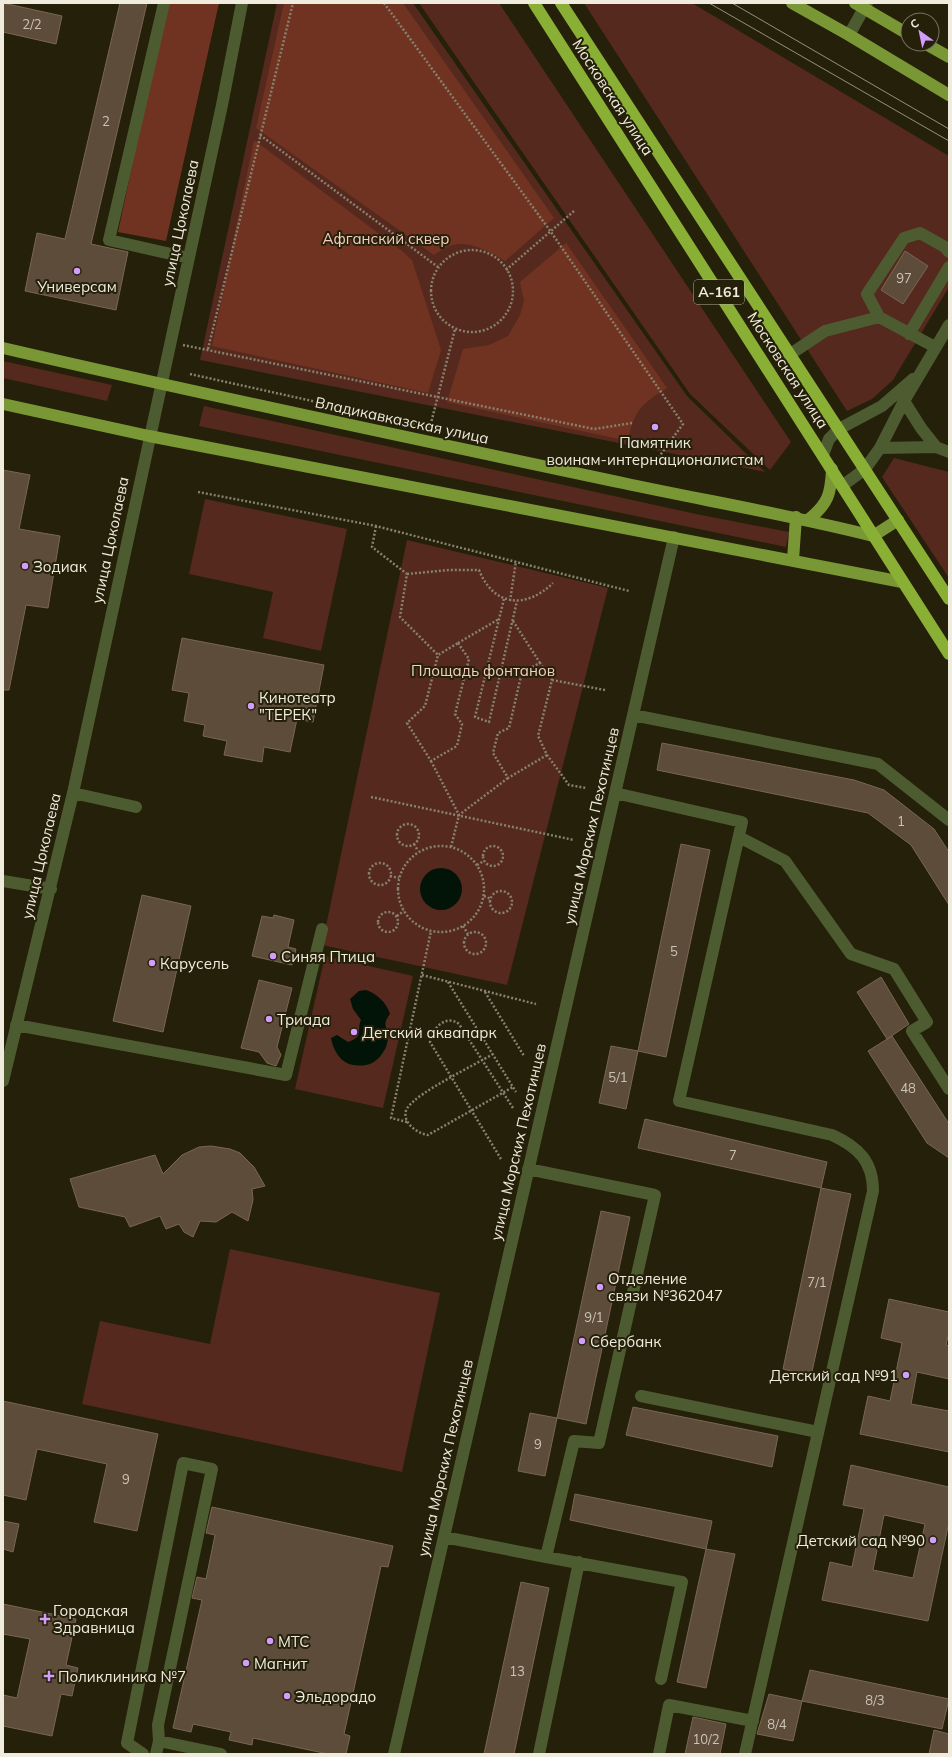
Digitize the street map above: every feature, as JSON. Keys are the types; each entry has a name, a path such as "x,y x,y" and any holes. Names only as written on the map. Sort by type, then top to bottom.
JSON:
{"highway":[{"name":"Московская улица","path":"534,3 949,654"},
{"name":"Московская улица","path":"561,3 949,599"}],"main road":[{"path":"792,3 849,35 949,95"},
{"path":"862,5 900,29"},
{"path":"940,52 949,57"},
{"name":"Владикавказская улица","path":"3,348 161,384 699,499 796,517 873,536"},
{"path":"3,404 149,436 902,582"},
{"path":"808,520 820,510 829,495 832,469"},
{"path":"793,560 796,517"},
{"path":"873,536 898,520"}],"street":[{"path":"164,3 109,240 188,258"},
{"name":"улица Цоколаева","path":"3,1081 51,889 73,793 242,3"},
{"path":"849,35 862,5"},
{"path":"935,347 878,317 867,294 904,238 920,233 944,247 949,252"},
{"path":"909,334 949,267"},
{"path":"789,355 825,331 878,317"},
{"path":"842,486 865,470 880,448 904,401 949,325"},
{"path":"823,455 829,439 839,429 882,406 920,373"},
{"path":"904,401 921,428 936,447"},
{"path":"880,448 936,447 949,452"},
{"name":"улица Морских Пехотинцев","path":"394,1754 674,537"},
{"path":"633,715 878,764 949,820"},
{"path":"73,793 136,807"},
{"path":"615,793 742,822 679,1101 832,1135 846,1141 860,1153 869,1166 873,1178 873,1191 746,1754"},
{"path":"739,837 785,861 851,954 894,969 927,1022 912,1031 949,1089"},
{"path":"3,881 51,889"},
{"path":"16,1025 286,1075 322,929"},
{"path":"528,1169 655,1195 599,1443 574,1441 546,1557"},
{"path":"642,1396 818,1432"},
{"path":"143,1754 127,1743 183,1463 212,1469 158,1725 159,1741 156,1754"},
{"path":"444,1537 682,1582 660,1679"},
{"path":"539,1754 579,1562"},
{"path":"659,1754 669,1705 753,1721"},
{"path":"159,1741 221,1754"}],"path":[{"path":"208,349 293,3"},
{"path":"384,3 551,232 683,424 653,466"},
{"path":"260,135 438,267"},
{"path":"506,270 574,211"},
{"path":"464,250 479,250 496,257 510,274 513,293 507,313 493,327 474,332 455,329 438,316 431,300 431,286 438,267 450,256 464,250"},
{"path":"190,374 430,427 455,329"},
{"path":"183,344 594,429 632,423"},
{"path":"198,492 376,526 629,590"},
{"path":"376,526 372,547 407,574 449,570 479,570 486,583 493,591 510,601 517,601 535,596 553,583"},
{"path":"510,601 516,561"},
{"path":"407,574 400,617 438,655"},
{"path":"504,598 475,717 489,722 517,601"},
{"path":"459,815 431,761 407,723 425,706 438,655 499,619"},
{"path":"513,621 552,680 605,690"},
{"path":"431,761 457,746 462,724 455,714 469,659 458,643"},
{"path":"508,778 493,753 498,733 509,728 522,672 540,663"},
{"path":"552,680 538,736 547,755 569,786 586,788"},
{"path":"451,847 459,815 508,778 547,755"},
{"path":"371,797 574,840"},
{"path":"409,824 417,830 418,838 414,844 406,846 398,840 397,835 401,827 409,824"},
{"path":"414,844 418,851"},
{"path":"443,845 451,847 466,854 477,865 483,880 484,896 480,908 474,917 463,926 452,931 431,931 417,925 407,917 399,904 397,889 399,878 408,860 418,851 443,845"},
{"path":"496,846 503,854 501,862 496,866 488,866 484,861 485,850 490,847 496,846"},
{"path":"477,865 484,861"},
{"path":"380,862 389,867 390,876 386,883 378,885 372,881 368,872 373,865 380,862"},
{"path":"390,876 399,878"},
{"path":"504,892 510,897 511,905 504,912 496,912 491,906 491,898 494,894 504,892"},
{"path":"484,896 491,898"},
{"path":"389,911 397,916 398,924 394,930 386,931 379,926 378,921 382,914 389,911"},
{"path":"397,916 404,911"},
{"path":"463,926 468,934"},
{"path":"408,1122 391,1118 431,931"},
{"path":"476,931 485,937 486,946 482,952 474,954 465,948 464,942 468,934 476,931"},
{"path":"422,976 536,1004"},
{"path":"448,982 516,1092"},
{"path":"484,991 524,1056"},
{"path":"501,1159 430,1042 431,1034 445,1021 456,1022 459,1024 513,1108"},
{"path":"493,1054 419,1097 408,1107 405,1113 408,1122 418,1132 428,1135 513,1087"}],"green space":[{"name":"Афганский сквер","path":"277,3 413,3 687,396 765,472 200,360"},
{"path":"419,3 499,3 791,442 770,470 690,394"},
{"path":"584,3 692,3 949,156 949,287 893,380 872,399 847,411"},
{"path":"3,361 112,385 107,401 3,378"},
{"path":"204,406 696,514 789,532 786,547 199,426"},
{"path":"894,458 949,472 949,578 882,477"},
{"path":"205,499 347,529 321,651 263,638 273,592 189,574"},
{"name":"Площадь фонтанов","path":"407,540 608,588 507,985 322,945"},
{"name":"Детский аквапарк","path":"325,956 413,976 383,1108 295,1089"},
{"path":"230,1249 440,1293 402,1472 82,1404 100,1321 210,1344"}],"shaded area":[{"path":"167,3 219,3 166,241 118,232"},
{"path":"284,3 403,3 554,218 505,261 485,250 462,244 447,247 434,255 256,128"},
{"path":"254,140 412,260 441,350 428,393 212,346"},
{"path":"566,243 667,388 640,409 630,430 628,441 447,402 463,349 489,345 508,336 520,315 524,301 520,282"},
{"path":"441,868 456,874 462,889 456,904 441,910 426,904 420,889 426,874"},
{"path":"366,990 374,993 381,999 389,1010 390,1014 385,1024 388,1033 388,1042 382,1055 370,1064 358,1066 345,1062 340,1057 334,1048 331,1038 337,1035 348,1042 356,1038 359,1033 361,1020 353,1009 350,999 359,991"}],"building":[{"path":"3,3 62,16 56,44 3,32"},
{"path":"120,3 147,3 91,244 128,252 116,310 25,291 37,233 65,239"},
{"path":"905,251 928,266 903,304 881,290"},
{"path":"3,470 30,475 19,529 60,536 48,608 26,605 9,690 3,690"},
{"name":"Кинотеатр \"ТЕРЕК\"","path":"182,638 324,665 313,722 297,719 290,752 264,747 262,762 224,755 227,741 203,736 205,725 184,721 189,693 172,690"},
{"path":"662,743 854,780 884,790 934,829 949,852 949,905 911,845 868,813 657,770"},
{"path":"681,844 710,850 666,1057 638,1051"},
{"name":"Карусель","path":"142,895 191,906 163,1032 113,1021"},
{"path":"274,915 294,920 288,947 296,949 292,965 252,956 262,916 273,918"},
{"path":"881,977 909,1024 887,1039 857,992"},
{"path":"259,980 292,988 277,1047 281,1055 276,1066 267,1063 259,1052 241,1048"},
{"path":"892,1036 949,1124 949,1158 927,1143 868,1051"},
{"path":"611,1046 638,1051 626,1109 599,1103"},
{"path":"645,1119 827,1162 821,1188 638,1148"},
{"path":"211,1146 230,1149 240,1153 254,1167 265,1186 252,1189 253,1200 248,1221 232,1212 216,1222 200,1221 193,1237 184,1232 179,1224 166,1229 160,1216 130,1227 125,1217 79,1207 70,1179 155,1155 163,1174 182,1155 199,1147"},
{"path":"821,1188 851,1194 811,1376 783,1369"},
{"path":"601,1211 630,1217 586,1424 557,1418"},
{"name":"Детский сад №91","path":"889,1299 949,1312 949,1332 946,1345 949,1346 949,1379 917,1372 911,1404 949,1411 949,1452 860,1434 868,1396 890,1401 902,1343 881,1338"},
{"path":"3,1401 158,1434 137,1531 94,1522 107,1464 37,1449 26,1500 3,1495"},
{"path":"633,1407 778,1436 772,1467 626,1435"},
{"path":"530,1413 557,1418 545,1476 518,1471"},
{"name":"Детский сад №90","path":"851,1465 949,1487 949,1522 928,1621 822,1600 830,1562 852,1567 864,1509 843,1505","holes":["884,1515 925,1524 913,1578 873,1570"]},
{"path":"575,1494 712,1521 706,1549 570,1520"},
{"path":"212,1507 393,1546 388,1567 381,1566 344,1734 350,1736 346,1754 328,1754 253,1738 252,1745 229,1740 231,1732 193,1724 191,1732 173,1728 202,1600 192,1598 197,1577 206,1579 215,1535 206,1533"},
{"path":"3,1521 19,1524 13,1552 3,1549"},
{"path":"706,1549 735,1554 706,1688 677,1682"},
{"path":"521,1582 549,1588 514,1754 484,1754"},
{"name":"Поликлиника №7","path":"3,1604 76,1619 66,1665 78,1668 72,1696 61,1694 52,1736 3,1726 3,1695 17,1698 30,1639 3,1634"},
{"path":"810,1670 949,1699 942,1729 802,1701"},
{"path":"769,1694 802,1701 793,1741 757,1734"},
{"path":"693,1717 726,1724 720,1754 685,1754"},
{"path":"934,1730 949,1734 949,1754 929,1754"}],"tram line":[{"path":"709,3 949,141"},
{"path":"732,3 949,129"}],"place":[{"name":"Универсам","path":"77,271"},
{"name":"Памятник воинам-интернационалистам","path":"655,427"},
{"name":"Зодиак","path":"25,566"},
{"name":"Кинотеатр \"ТЕРЕК\"","path":"251,706"},
{"name":"Синяя Птица","path":"273,956"},
{"name":"Карусель","path":"152,963"},
{"name":"Триада","path":"269,1019"},
{"name":"Детский аквапарк","path":"354,1032"},
{"name":"Отделение связи №362047","path":"600,1287"},
{"name":"Сбербанк","path":"582,1341"},
{"name":"Детский сад №91","path":"906,1375"},
{"name":"Детский сад №90","path":"933,1540"},
{"name":"Городская Здравница","path":"45,1619"},
{"name":"МТС","path":"270,1641"},
{"name":"Магнит","path":"246,1663"},
{"name":"Поликлиника №7","path":"49,1676"},
{"name":"Эльдорадо","path":"287,1696"}]}
